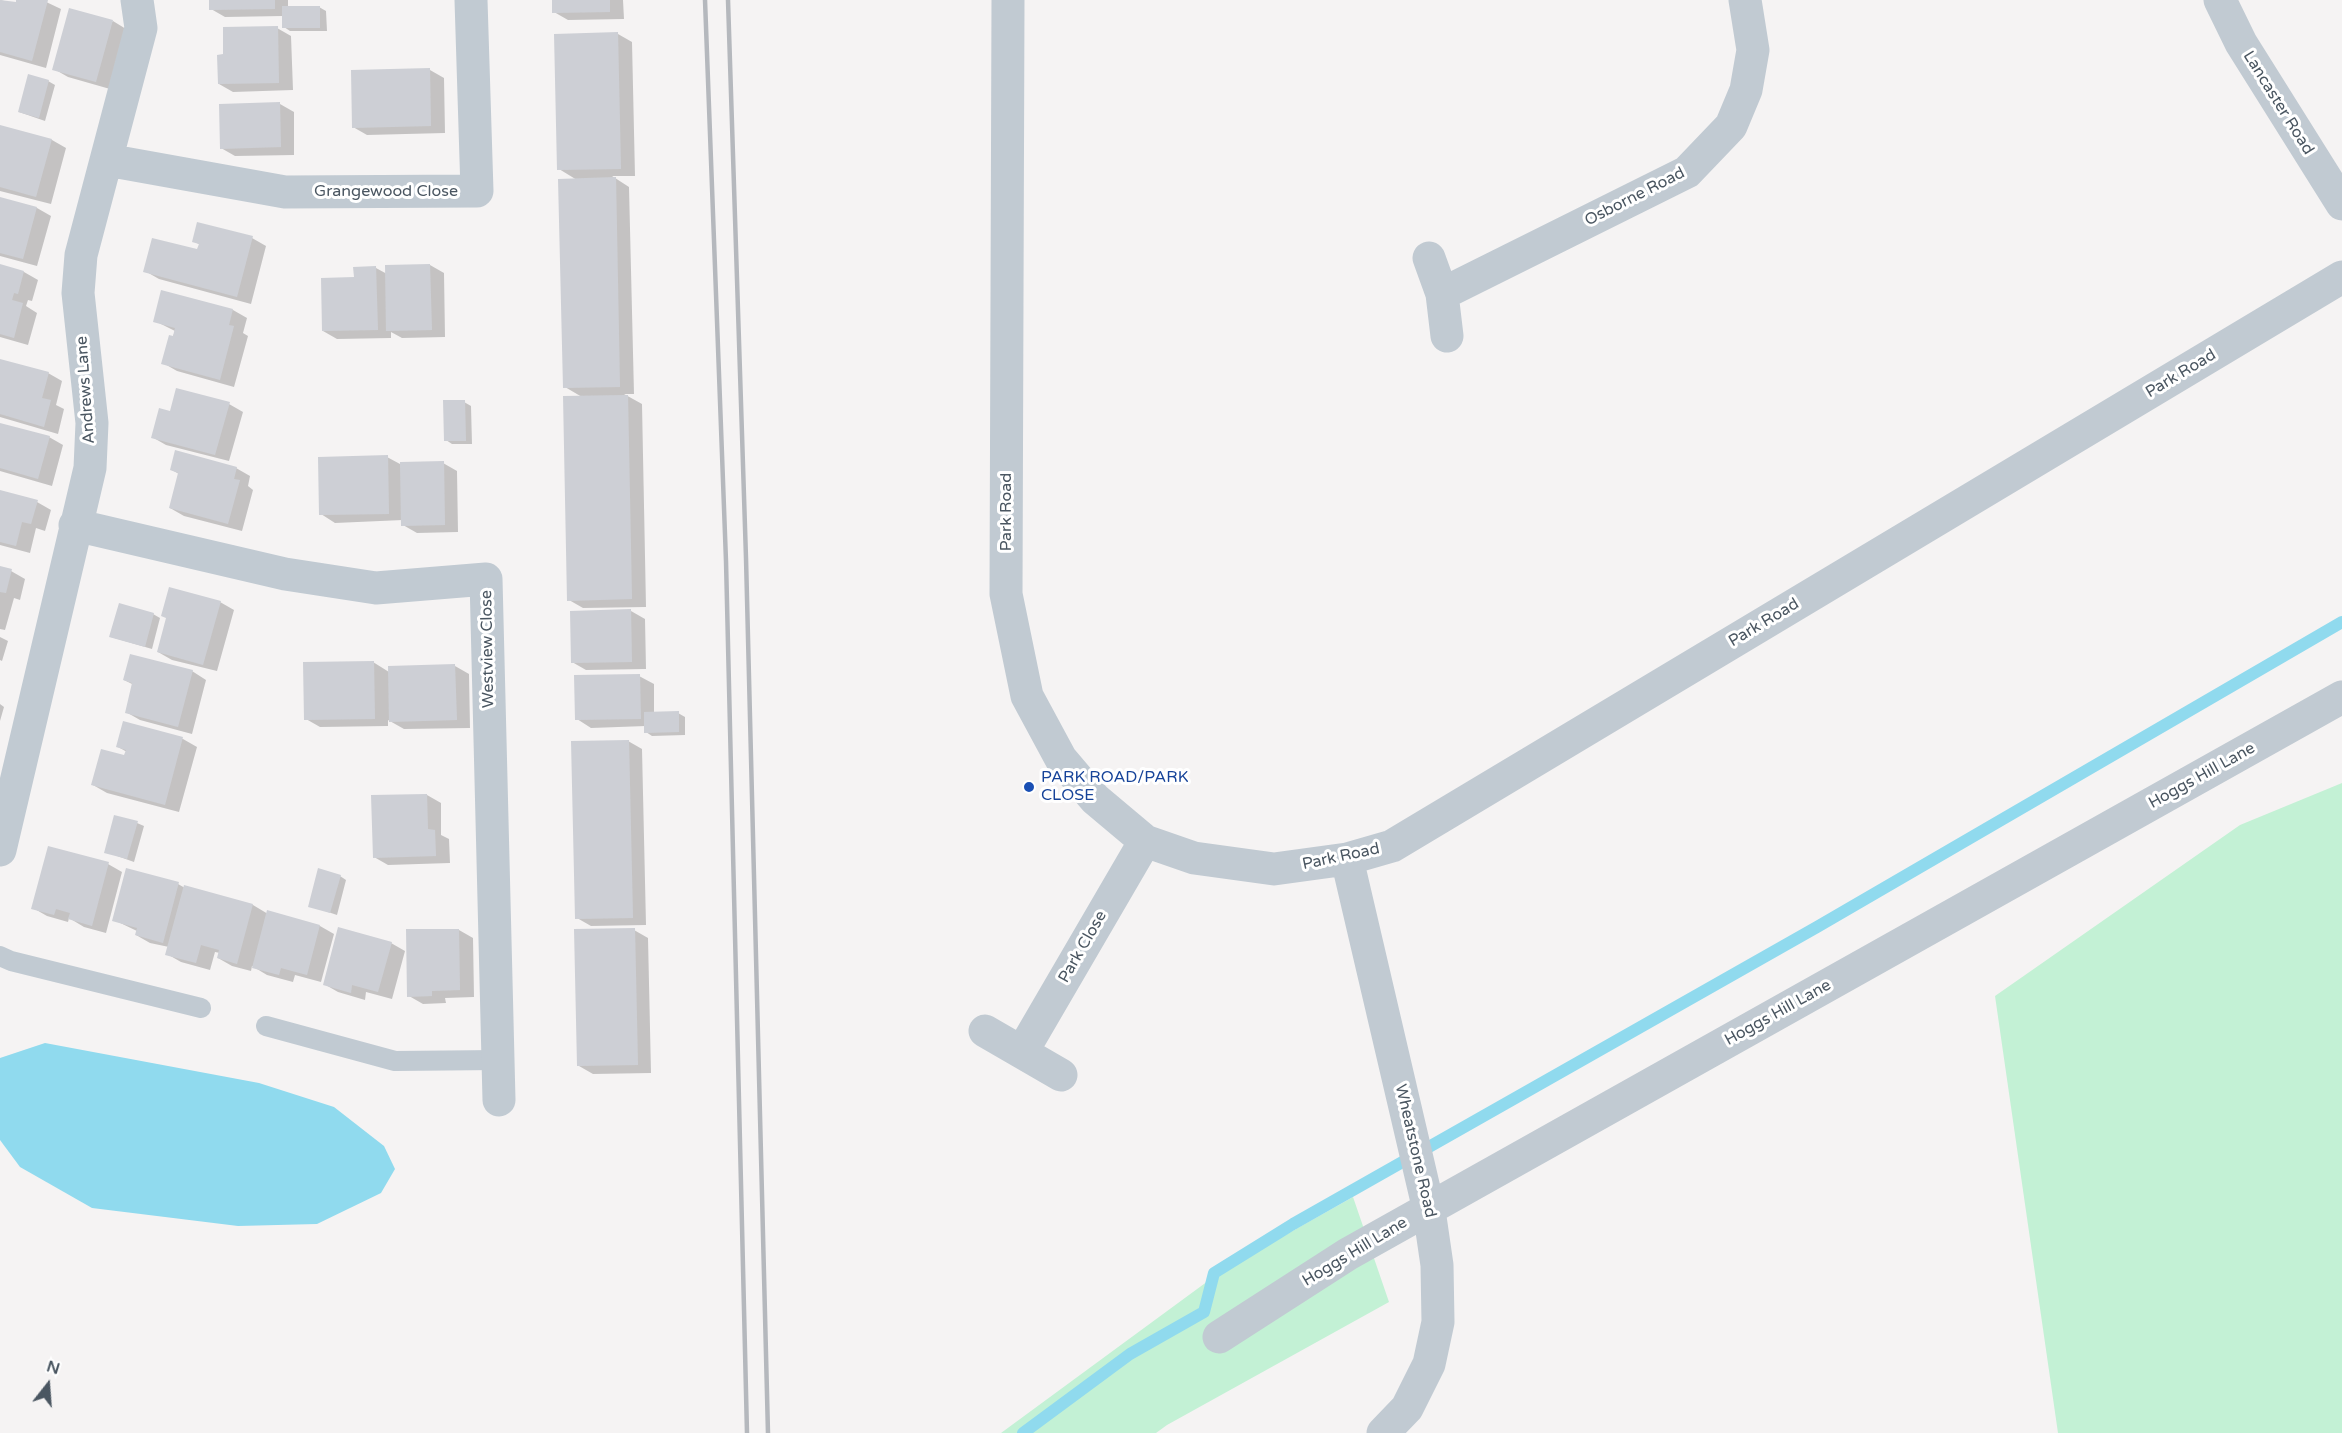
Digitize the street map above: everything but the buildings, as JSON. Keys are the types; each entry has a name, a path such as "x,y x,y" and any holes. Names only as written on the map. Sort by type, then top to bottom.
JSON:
{"street":[{"name":"Andrews Lane","path":"0,850 90,468 92,423 78,284 81,255 141,28 137,0"},
{"name":"Grangewood Close","path":"106,160 285,192 477,191 471,0"},
{"name":"Park Road","path":"1008,0 1006,594 1027,696 1060,759 1095,799 1144,841 1194,858 1274,869 1347,859 1392,846 2342,277"},
{"name":"Osborne Road","path":"1442,294 1687,172 1731,126 1746,90 1753,50 1745,0"},
{"name":"Lancaster Road","path":"2220,0 2241,43 2342,204"},
{"path":"1429,258 1442,294 1447,336"},
{"name":"Westview Close","path":"75,525 285,574 376,588 486,579 499,1100"},
{"name":"Hoggs Hill Lane","path":"1219,1336 1348,1254 2342,698"},
{"name":"Park Close","path":"1022,1052 1144,841"},
{"name":"Wheatstone Road","path":"1347,859 1430,1210 1437,1265 1438,1322 1429,1364 1407,1408 1383,1433"},
{"path":"985,1031 1061,1075"}],"lane":[{"path":"0,956 201,1008"},
{"path":"266,1026 395,1061 498,1060"}],"green space":[{"path":"2342,783 2342,1433 2058,1433 1995,996 2240,825"},
{"path":"1353,1197 1389,1302 1156,1433 1001,1433 1223,1270"}],"water":[{"path":"45,1043 259,1083 334,1107 384,1146 395,1169 381,1193 317,1224 238,1226 92,1208 20,1167 0,1140 0,1058"}],"waterway":[{"path":"1023,1433 1130,1354 1204,1312 1214,1273 1293,1224 1817,927 2342,622"}],"railway":[{"path":"705,0 726,561 747,1433"},
{"path":"728,0 746,558 768,1433"}],"place":[{"name":"PARK ROAD/PARK CLOSE","path":"1029,787"}]}
